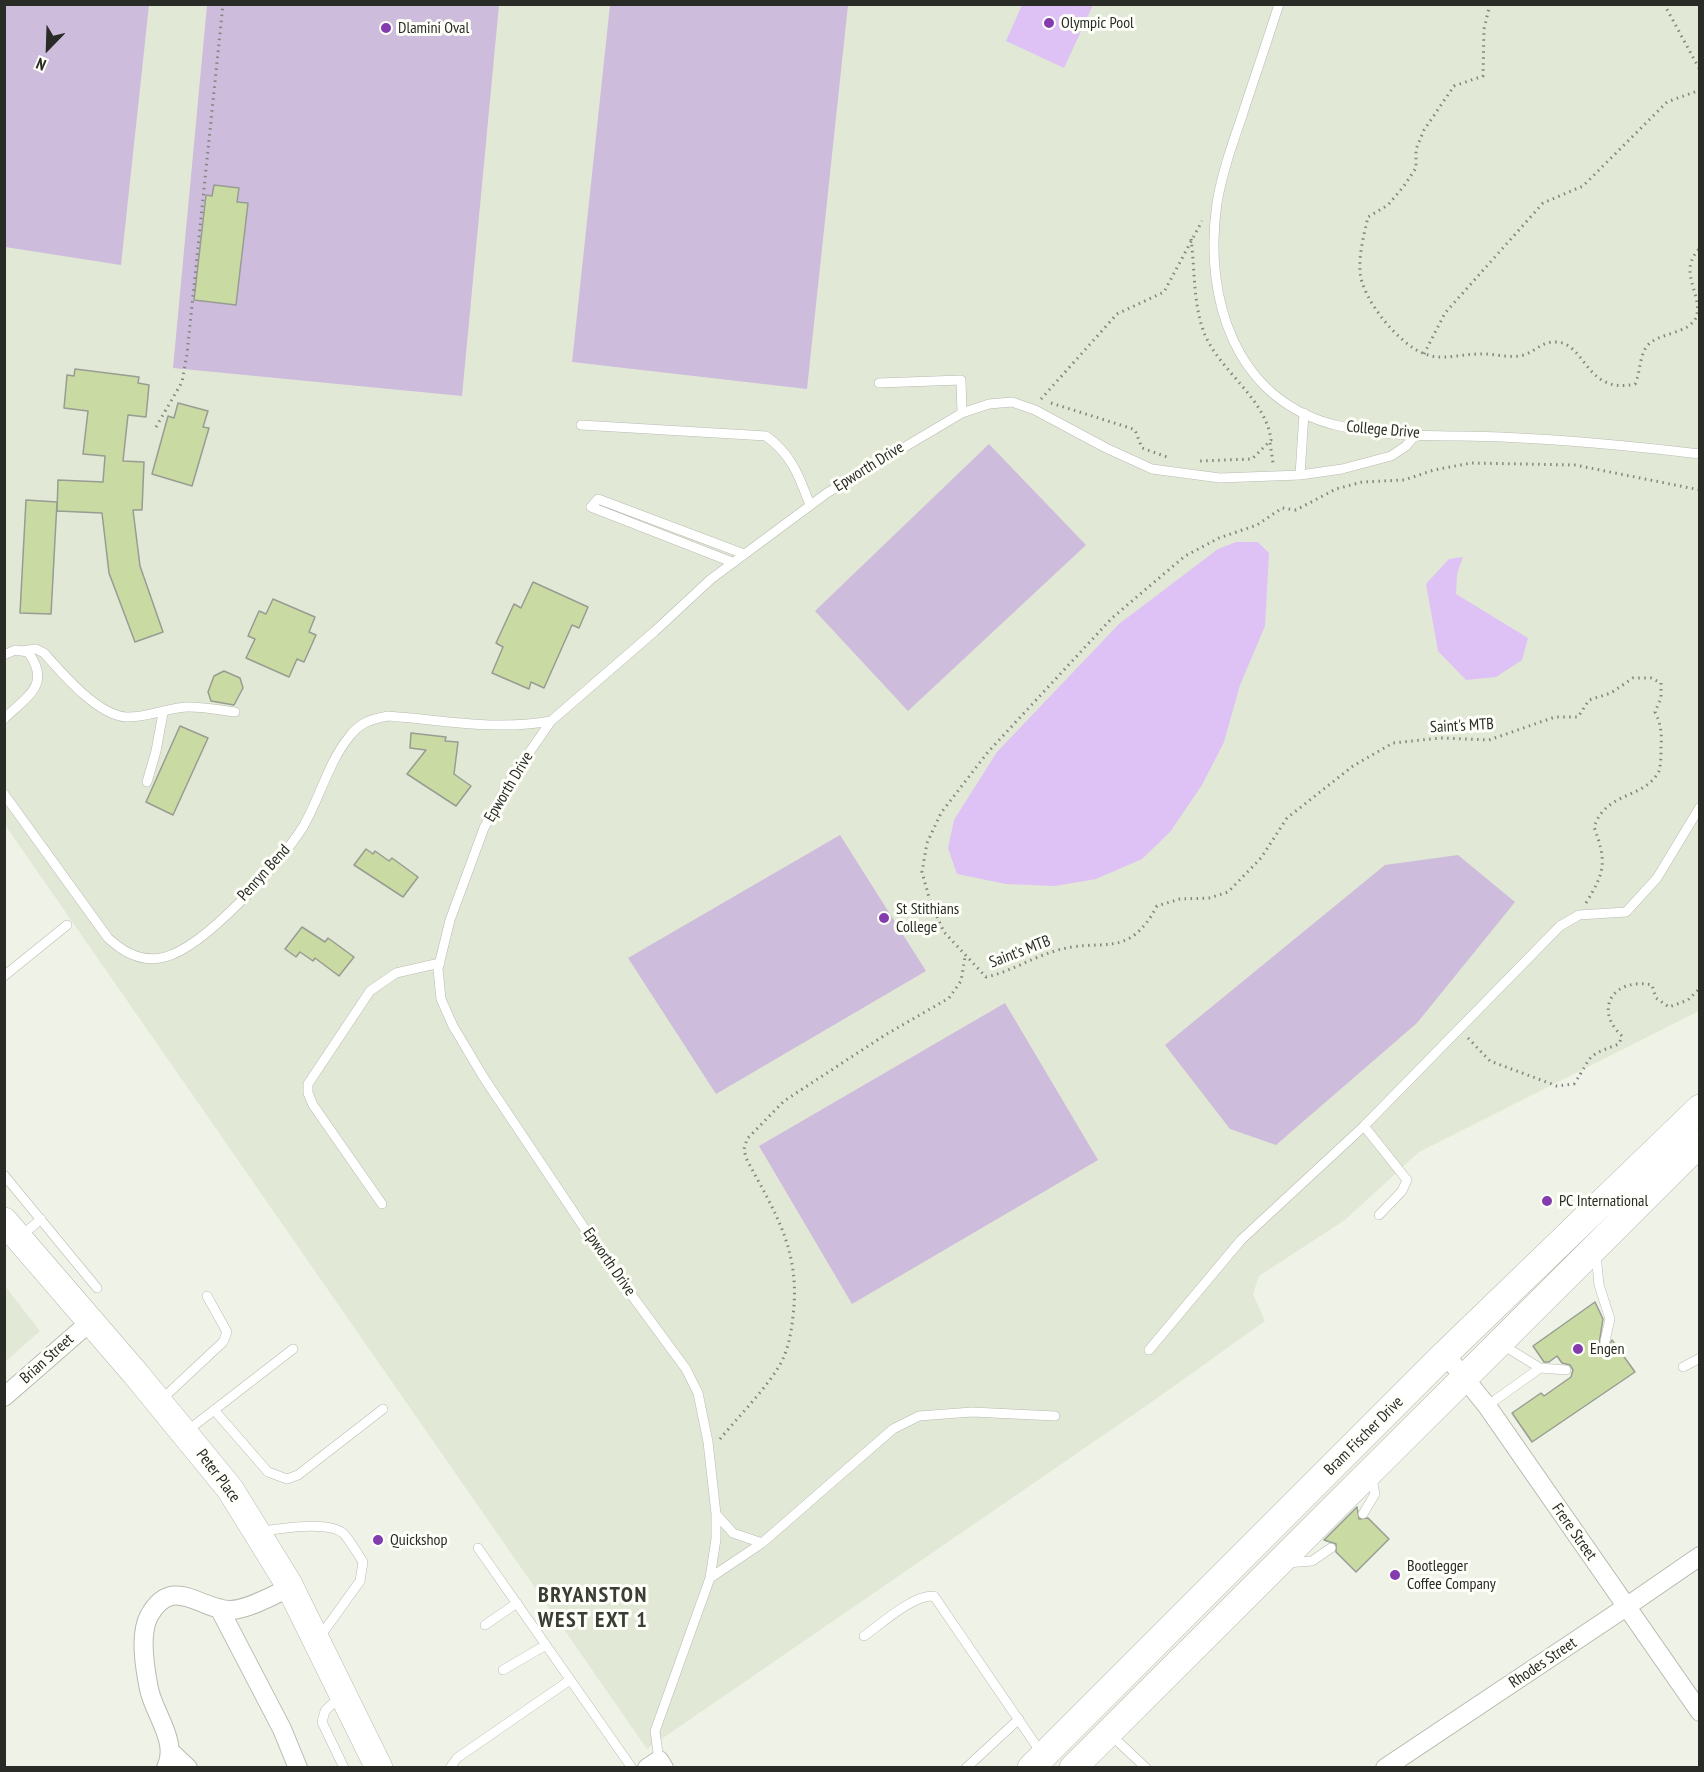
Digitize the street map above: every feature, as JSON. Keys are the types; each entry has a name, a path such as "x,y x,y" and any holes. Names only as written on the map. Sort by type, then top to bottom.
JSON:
{"main road":[{"name":"Bram Fischer Drive","path":"1037,1762 1445,1354 1700,1108"},
{"name":"Bram Fischer Drive","path":"1073,1767 1700,1143"},
{"name":"Peter Place","path":"9,1232 252,1531 288,1583 336,1700 369,1767"},
{"name":"Peter Place","path":"84,1327 160,1402 230,1489 380,1767"}],"street":[{"name":"Brian Street","path":"4,1397 84,1327"},
{"name":"Frere Street","path":"1445,1354 1487,1406 1700,1713"},
{"name":"Rhodes Street","path":"1385,1767 1700,1556"},
{"path":"188,1767 168,1760 149,1690 144,1629 158,1604 172,1596 187,1595 230,1610 244,1608 283,1591"},
{"path":"219,1608 282,1729 298,1767"}],"lane":[{"name":"College Drive","path":"1279,4 1225,166 1217,204 1215,252 1220,303 1232,340 1246,366 1257,378 1272,393 1304,413 1353,429 1591,441 1700,454"},
{"path":"879,383 961,380 962,413"},
{"name":"Epworth Drive","path":"657,1765 656,1731 710,1578 716,1514 710,1454 698,1393 687,1369 605,1259 484,1078 453,1026 441,999 440,963 450,920 484,828 511,779 551,721 732,562 810,505 929,430 962,413 989,404 1012,402 1035,410 1134,462 1169,473 1220,478 1300,475 1342,469 1391,456 1406,446 1417,433"},
{"path":"1300,475 1304,413"},
{"path":"581,425 766,436 782,448 795,468 810,505"},
{"path":"732,562 591,507 598,499 744,554"},
{"path":"4,654 36,649 44,653 97,704 113,714 125,717 163,713 188,707 235,711"},
{"path":"4,719 37,687 39,679 28,652 21,651"},
{"path":"147,782 163,713"},
{"name":"Penryn Bend","path":"4,794 108,938 130,955 146,959 163,958 178,953 196,940 260,883 283,858 320,795 336,757 360,725 370,719 388,716 494,727 551,721"},
{"path":"1149,1350 1241,1240 1364,1126 1560,926 1579,915 1626,912 1658,878 1700,807"},
{"path":"4,976 67,925"},
{"path":"382,1204 313,1105 308,1093 308,1084 370,991 396,973 440,963"},
{"path":"1364,1126 1407,1180 1402,1191 1379,1215"},
{"path":"4,1174 98,1288"},
{"path":"9,1232 41,1219"},
{"path":"1595,1245 1599,1285 1610,1319 1605,1341"},
{"path":"160,1402 223,1342 227,1332 223,1321 207,1296"},
{"path":"1498,1343 1540,1368 1566,1370"},
{"path":"185,1433 293,1349"},
{"path":"1683,1368 1700,1358"},
{"path":"1487,1406 1540,1368"},
{"path":"214,1410 268,1472 286,1479 298,1476 383,1409"},
{"path":"710,1578 762,1543 893,1429 919,1416 972,1412 1055,1416"},
{"path":"1363,1514 1375,1494 1370,1470"},
{"path":"716,1514 733,1533 762,1543"},
{"path":"252,1531 316,1526 334,1529 343,1533 363,1562 360,1581 314,1646"},
{"path":"478,1548 632,1767"},
{"path":"1278,1562 1312,1561 1331,1548"},
{"path":"864,1636 926,1595 934,1596 1018,1719 1037,1762"},
{"path":"485,1625 517,1603"},
{"path":"503,1670 546,1645"},
{"path":"450,1767 457,1758 570,1680"},
{"path":"336,1700 325,1711 322,1722 344,1767"},
{"path":"966,1767 1018,1719"},
{"path":"1108,1732 1146,1767"}],"path":[{"path":"156,427 182,382 223,4"},
{"path":"1490,4 1484,29 1484,76 1454,86 1438,106 1416,150 1416,168 1388,205 1368,217 1360,273 1369,298 1396,336 1424,354 1451,358 1479,353 1500,357 1524,355 1543,343 1559,342 1572,350 1602,380 1618,387 1635,384 1641,370 1642,354 1650,343 1684,329 1696,318 1699,303 1690,268 1693,255 1700,248"},
{"path":"1664,4 1700,70"},
{"path":"1424,354 1445,313 1543,203 1583,186 1667,102 1700,90"},
{"path":"1041,399 1117,314 1164,292 1177,272 1191,239 1206,215 1217,204"},
{"path":"1191,239 1197,299 1205,335 1261,415 1270,435 1274,467"},
{"path":"1034,397 1136,430 1142,448 1170,458"},
{"path":"1196,461 1252,459 1270,443"},
{"name":"Saint's MTB","path":"1579,915 1602,877 1602,849 1594,827 1599,812 1619,798 1644,787 1659,771 1661,723 1655,712 1661,698 1661,683 1651,678 1634,678 1611,693 1589,700 1578,717 1555,717 1489,740 1441,738 1392,742 1353,766 1287,818 1261,858 1228,892 1209,898 1180,899 1157,906 1146,926 1124,941 1109,946 1058,949 1028,960 1002,974 986,977 944,932 930,901 922,872 927,843 941,813 988,752 1079,651 1112,618 1185,556 1219,538 1257,525 1282,508 1296,510 1336,489 1362,482 1404,480 1434,470 1471,463 1575,465 1700,490"},
{"path":"710,1454 778,1368 791,1336 796,1284 792,1256 786,1236 746,1158 744,1149 747,1139 784,1101 885,1035 949,998 961,981 965,957"},
{"path":"1460,1030 1490,1061 1557,1086 1574,1084 1589,1058 1598,1050 1619,1044 1622,1035 1613,1027 1608,1013 1610,998 1621,987 1636,982 1652,985 1656,998 1669,1007 1688,1000 1700,988"}],"shaded area":[{"name":"St Stithians College","path":"4,5 1699,5 1699,1011 1419,1152 1345,1220 1259,1276 1253,1294 1265,1321 1156,1399 647,1749 5,825"},
{"path":"4,5 149,5 121,265 5,247"},
{"path":"207,5 499,5 462,396 173,368"},
{"path":"610,5 848,5 807,389 572,362"},
{"name":"Olympic Pool","path":"1022,5 1093,5 1064,68 1006,41"},
{"path":"989,444 1086,545 908,711 815,611"},
{"path":"1236,542 1258,542 1269,553 1265,626 1240,685 1224,742 1202,785 1170,832 1142,859 1096,879 1055,886 1006,884 957,874 948,848 954,820 997,752 1119,624 1218,549"},
{"path":"1463,557 1457,574 1456,594 1528,638 1522,660 1496,677 1466,680 1438,651 1426,584 1449,559"},
{"path":"840,835 926,971 716,1094 628,958"},
{"path":"1458,855 1515,902 1417,1023 1276,1145 1230,1129 1165,1045 1385,865"},
{"path":"1005,1003 1098,1160 852,1304 759,1146"},
{"path":"5,1286 40,1331 4,1362"}],"building":[{"path":"214,185 239,188 237,202 248,203 236,305 194,300 206,195 212,196"},
{"path":"75,369 139,377 138,383 149,385 146,417 128,415 123,461 144,462 142,510 133,510 140,566 163,632 135,642 109,573 102,513 57,511 58,480 103,482 105,456 83,454 88,411 64,408 67,375 74,376"},
{"path":"178,403 208,411 203,427 209,428 192,486 152,474 168,416 174,418"},
{"path":"26,500 57,502 51,614 20,613"},
{"path":"533,582 588,607 579,628 572,625 544,688 531,682 529,689 492,673 503,647 496,643 514,604 521,608"},
{"path":"273,599 315,617 309,632 316,635 304,662 297,659 289,677 246,658 255,639 248,636 259,611 266,614"},
{"path":"224,671 240,678 243,688 234,705 211,701 208,692 214,676"},
{"path":"180,726 208,738 173,815 146,802"},
{"path":"411,733 446,737 445,741 458,742 454,774 471,786 456,806 407,774 426,750 410,748"},
{"path":"366,849 373,854 375,851 389,861 392,858 418,877 403,897 354,865"},
{"path":"302,927 325,942 328,938 354,957 339,976 315,958 313,961 300,952 296,957 285,949"},
{"path":"1595,1302 1603,1319 1599,1344 1608,1347 1612,1340 1635,1372 1532,1442 1512,1413 1541,1393 1544,1396 1571,1377 1573,1370 1570,1365 1562,1363 1557,1356 1549,1362 1544,1362 1533,1346"},
{"path":"1357,1507 1359,1519 1368,1518 1389,1539 1356,1572 1336,1552 1336,1544 1324,1540"}],"place":[{"name":"Olympic Pool","path":"1049,23"},
{"name":"Dlamini Oval","path":"386,28"},
{"name":"St Stithians College","path":"884,918"},
{"name":"PC International","path":"1547,1201"},
{"name":"Engen","path":"1578,1349"},
{"name":"Quickshop","path":"378,1540"},
{"name":"Bootlegger Coffee Company","path":"1395,1575"}],"district":[{"name":"BRYANSTON WEST EXT 1","path":"593,1608"}]}
